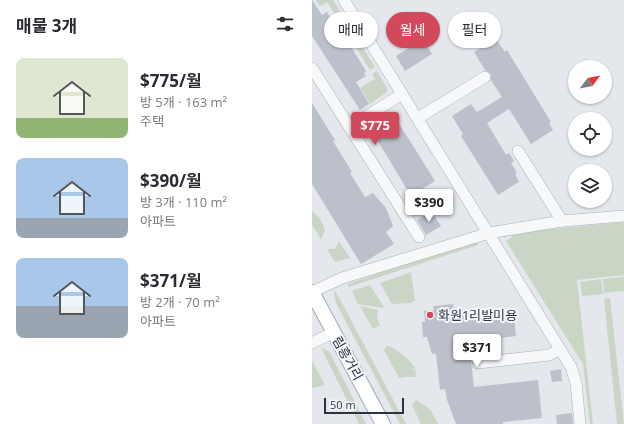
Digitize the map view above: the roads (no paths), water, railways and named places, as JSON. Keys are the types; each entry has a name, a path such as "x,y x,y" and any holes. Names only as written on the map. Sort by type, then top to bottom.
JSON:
{"main road":[{"name":"림흥거리","path":"312,292 383,424"}],"street":[{"path":"344,0 571,367 576,383 580,424"},
{"path":"312,68 419,237"},
{"path":"418,118 485,77"},
{"path":"350,128 402,94"},
{"path":"518,151 562,221"},
{"path":"312,292 342,278 489,233 562,221 624,216"},
{"path":"312,344 334,332"},
{"path":"478,363 549,355 560,349"}],"place":[{"name":"화원1리발미용","path":"430,315"}]}
